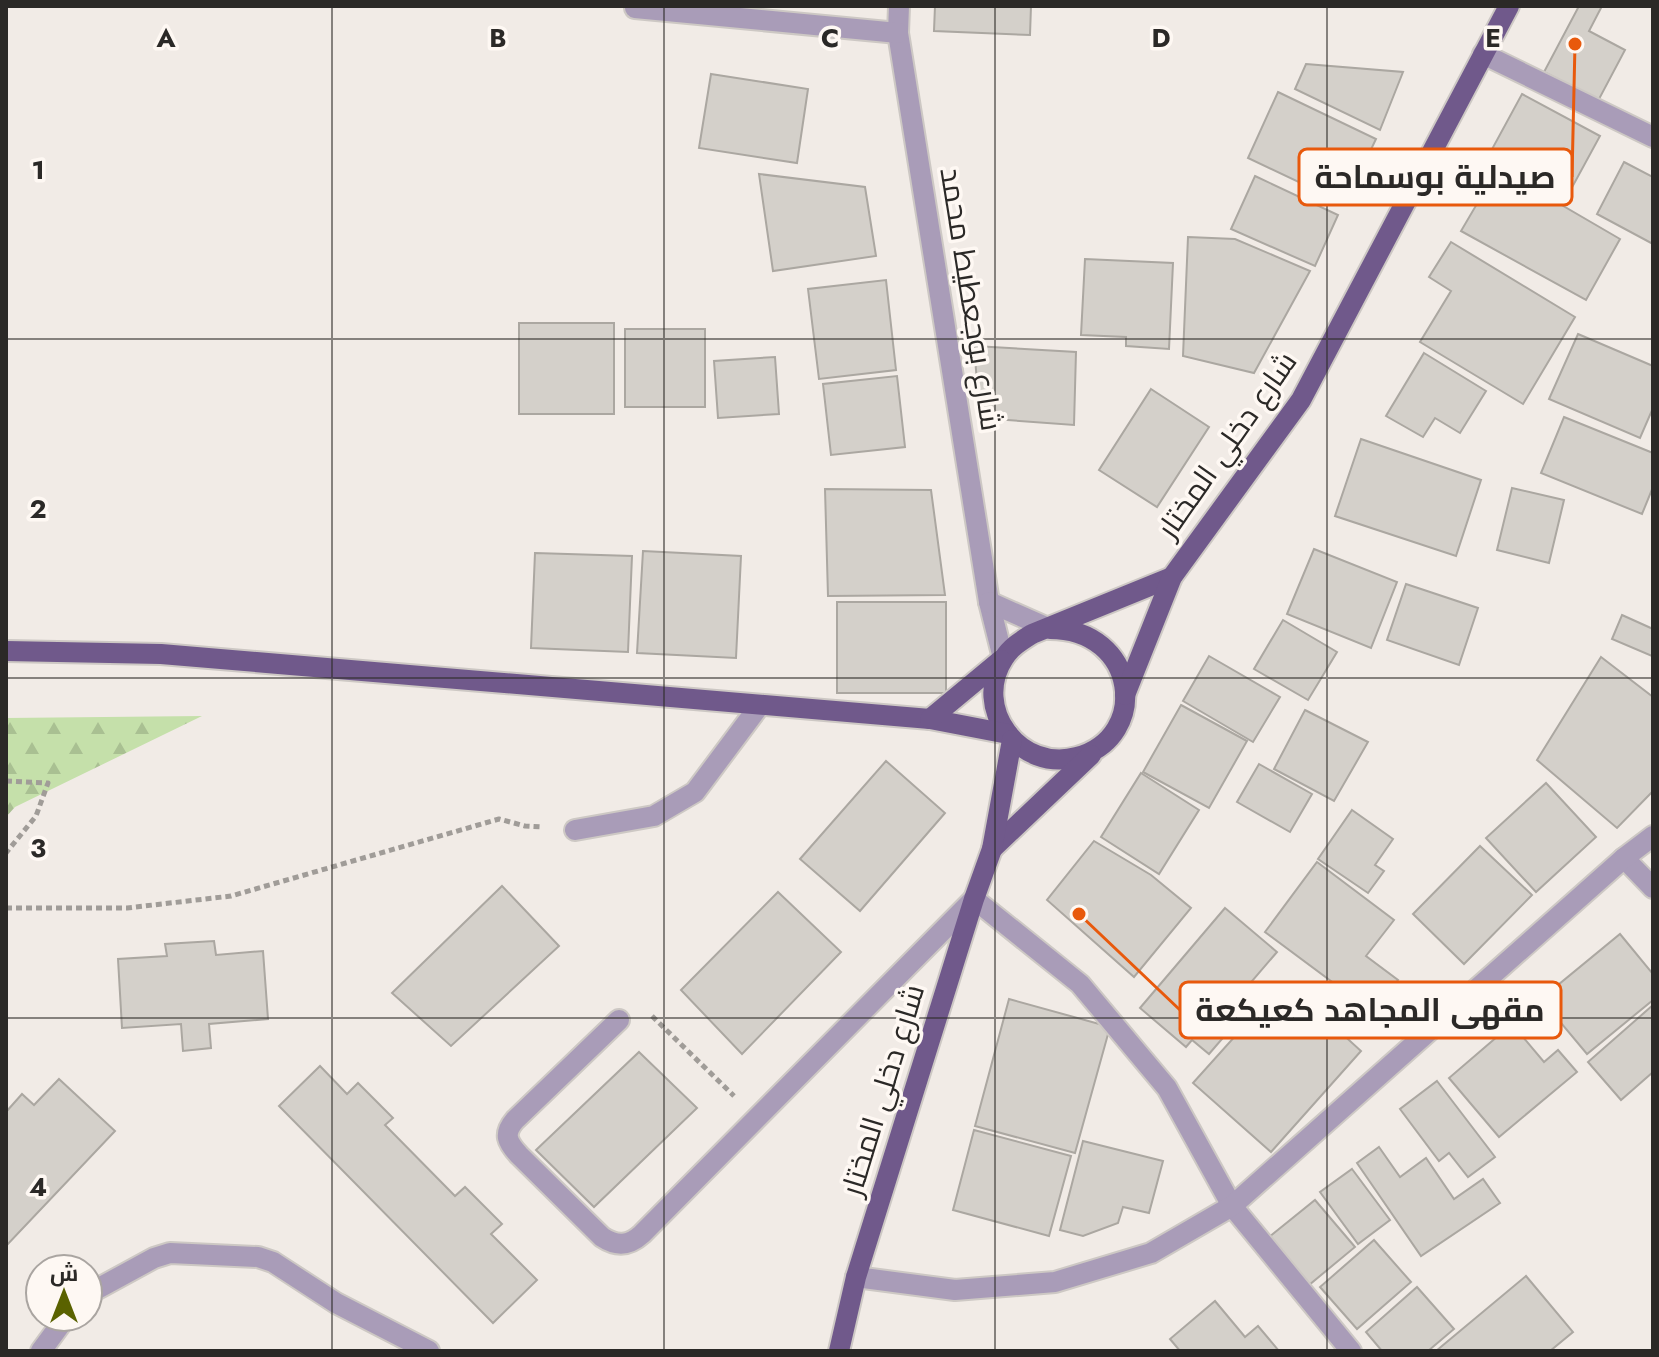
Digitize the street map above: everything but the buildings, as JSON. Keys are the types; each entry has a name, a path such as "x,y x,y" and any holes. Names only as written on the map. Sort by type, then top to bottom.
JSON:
{"main road":[{"name":"شارع دخلي المختار","path":"1125,695 1172,577 1301,400 1509,6"},
{"path":"930,719 1016,644 1032,634 1172,577"},
{"path":"992,849 1103,743 1119,721 1125,695 1123,679 1109,651 1082,633 1050,629"},
{"path":"6,651 161,654 930,719 1010,737"},
{"path":"1003,658 995,679 993,700 999,722 1010,737 1032,755 1057,760 1082,756 1103,743"},
{"name":"شارع دخلي المختار","path":"839,1351 856,1277 992,849 1010,737"}],"street":[{"name":"شارع بوجعطيط محمد","path":"899,6 898,33 989,602 1003,658"},
{"path":"635,8 898,33"},
{"path":"1483,54 1653,137"},
{"path":"989,602 1050,629"},
{"path":"575,830 654,816 695,792 760,705"},
{"path":"856,1277 955,1290 1055,1282 1151,1253 1232,1206 1624,858 1653,836"},
{"path":"1624,858 1653,888"},
{"path":"619,1020 515,1120 507,1140 602,1237 611,1243 623,1245 633,1242 974,899 1080,984 1167,1088 1232,1206 1351,1351"},
{"path":"104,1285 154,1258 170,1253 258,1257 273,1262 336,1303 429,1351"},
{"path":"41,1351 54,1333"}],"path":[{"path":"6,781 48,783 36,816 6,853"},
{"path":"6,908 127,908 231,896 499,819 525,826 575,830"},
{"path":"651,1014 757,1119"}],"green space":[{"path":"202,716 15,807 6,817 6,718"}],"place":[{"name":"صيدلية بوسماحة","path":"1575,44"},
{"name":"مقهى المجاهد كعيكعة","path":"1079,914"}]}
